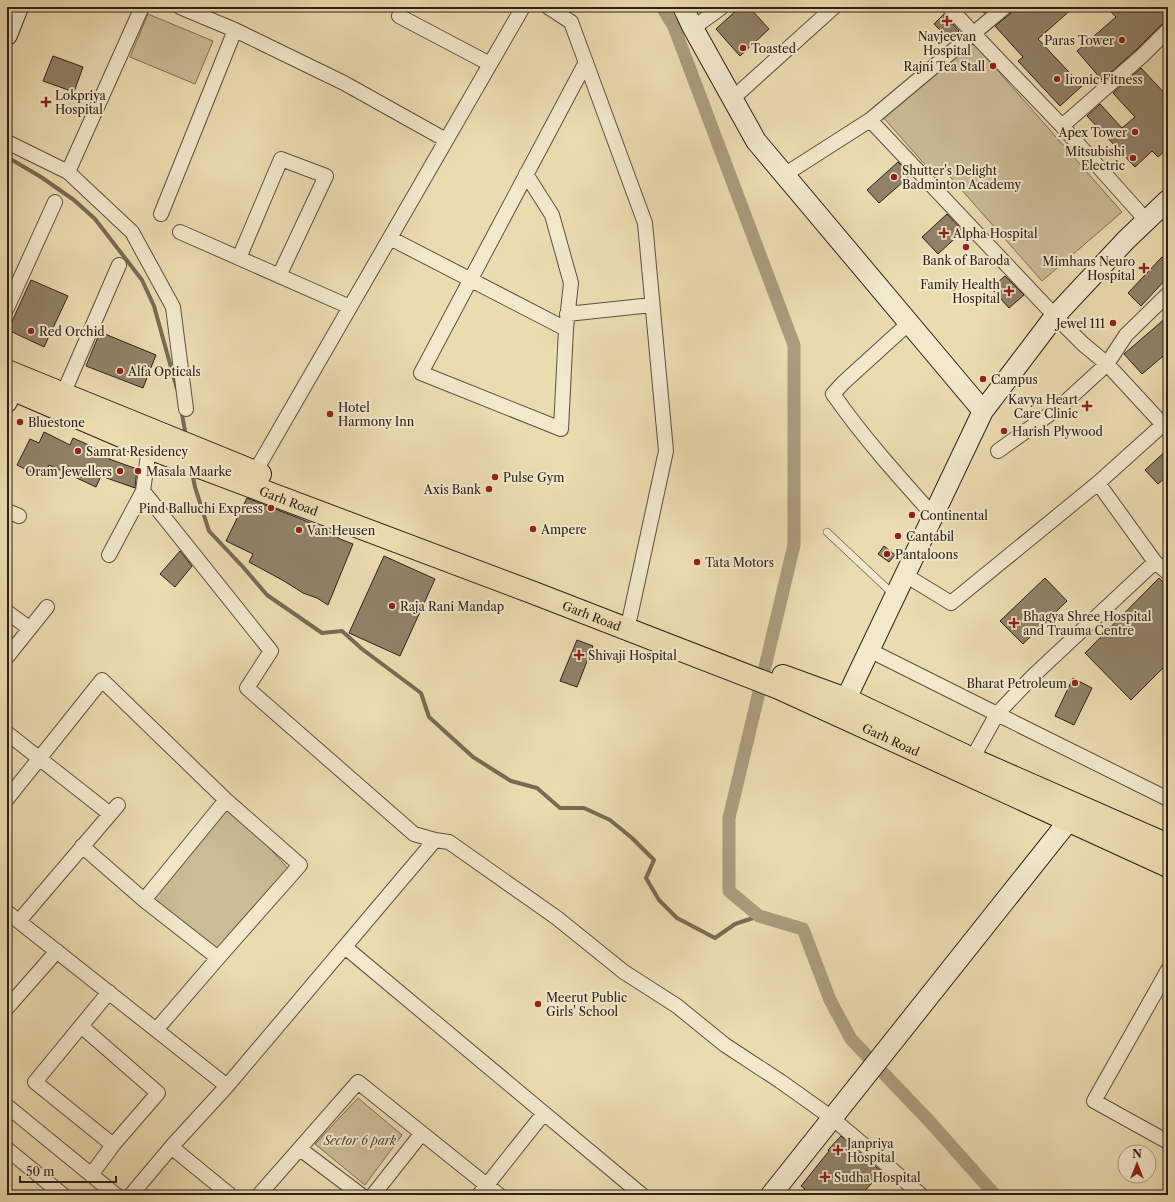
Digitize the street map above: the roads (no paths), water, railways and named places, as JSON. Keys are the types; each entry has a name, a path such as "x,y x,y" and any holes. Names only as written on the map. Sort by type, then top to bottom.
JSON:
{"main road":[{"name":"Garh Road","path":"10,385 62,394 155,441"},
{"name":"Garh Road","path":"10,385 343,515 733,663 972,759 1168,866"},
{"name":"Garh Road","path":"536,587 630,617 733,663"},
{"name":"Garh Road","path":"843,707 1075,814 1168,845"}],"street":[{"path":"7,35 18,7"},
{"path":"68,172 142,7"},
{"path":"180,7 235,30 344,83 446,140"},
{"path":"251,479 523,7"},
{"path":"548,7 571,22 645,223 666,451 630,617"},
{"path":"683,7 692,28 756,141 982,411"},
{"path":"692,28 722,7"},
{"path":"732,99 834,7"},
{"path":"949,7 1062,126 1146,220"},
{"path":"784,175 870,120 1005,7"},
{"path":"399,16 490,64"},
{"path":"161,214 235,30"},
{"path":"1062,126 1142,56 1168,30"},
{"path":"526,174 552,215 571,283 567,314 561,429 421,373 471,280 526,174 586,62"},
{"path":"870,120 1055,316 1083,344 1107,364 1166,425 951,603 905,575"},
{"path":"7,142 68,172 132,232 173,308 186,409"},
{"path":"239,258 281,159 326,176 279,276"},
{"path":"843,707 982,411 1055,316 1126,240 1168,200"},
{"path":"7,308 55,202"},
{"path":"180,232 350,308"},
{"path":"390,238 566,329"},
{"path":"62,394 118,265"},
{"path":"998,451 1061,406 1107,364 1126,335 1168,294"},
{"path":"567,314 652,305"},
{"path":"909,323 843,383 833,394 847,414 889,466 933,515"},
{"path":"109,554 143,491 155,441"},
{"path":"1098,482 1155,562 1168,573"},
{"path":"143,491 271,651 247,688 414,834 449,842 557,918 624,972 677,1006 725,1045 780,1080 832,1118 921,1195"},
{"path":"972,759 997,714 1034,675 1155,562"},
{"path":"7,657 47,607"},
{"path":"7,612 29,628"},
{"path":"869,650 1168,799"},
{"path":"7,799 102,680 226,800 300,865 156,1030"},
{"path":"7,733 40,758 114,809 19,921"},
{"path":"144,900 226,800"},
{"path":"773,1194 1075,814"},
{"path":"131,1195 173,1145 227,1086 435,840"},
{"path":"82,846 144,900 218,958"},
{"path":"7,912 227,1086"},
{"path":"345,947 642,1195"},
{"path":"7,1008 57,951"},
{"path":"1168,970 1094,1101 1168,1142"},
{"path":"109,992 35,1082 113,1145"},
{"path":"81,1026 158,1093 113,1145 91,1175"},
{"path":"259,1195 358,1082 422,1133 483,1190 499,1195"},
{"path":"8,1109 116,1195"},
{"path":"483,1190 544,1113"},
{"path":"373,1195 422,1133"},
{"path":"173,1145 175,1150 230,1195"},
{"path":"7,1149 63,1195"},
{"path":"300,1149 361,1195"}],"lane":[{"path":"827,532 895,595"}],"waterway":[{"path":"662,7 674,27 794,345 794,545 729,818 729,891 759,916 803,929 830,1000 851,1039 931,1123 995,1195"},
{"path":"7,157 41,177 74,200 95,219 142,280 154,306 177,389"},
{"path":"181,409 186,436"},
{"path":"192,472 195,487 209,531 267,595 322,633 342,631 362,649 421,693 429,717 473,757 511,781 537,788 560,808 584,808 610,820 632,838 654,860 646,878 659,900 677,918 715,938 735,924 759,916"}],"place":[{"name":"Navjeevan Hospital","path":"947,21"},
{"name":"Paras Tower","path":"1122,40"},
{"name":"Toasted","path":"743,48"},
{"name":"Rajni Tea Stall","path":"993,66"},
{"name":"Ironic Fitness","path":"1057,79"},
{"name":"Lokpriya Hospital","path":"46,102"},
{"name":"Apex Tower","path":"1135,132"},
{"name":"Mitsubishi Electric","path":"1133,158"},
{"name":"Shutter's Delight Badminton Academy","path":"894,177"},
{"name":"Alpha Hospital","path":"944,233"},
{"name":"Bank of Baroda","path":"966,247"},
{"name":"Mimhans Neuro Hospital","path":"1144,268"},
{"name":"Family Health Hospital","path":"1009,291"},
{"name":"Jewel 111","path":"1113,323"},
{"name":"Red Orchid","path":"31,331"},
{"name":"Alfa Opticals","path":"120,371"},
{"name":"Campus","path":"983,379"},
{"name":"Kavya Heart Care Clinic","path":"1087,406"},
{"name":"Hotel Harmony Inn","path":"330,414"},
{"name":"Bluestone","path":"20,422"},
{"name":"Harish Plywood","path":"1004,431"},
{"name":"Samrat Residency","path":"78,451"},
{"name":"Oram Jewellers","path":"120,471"},
{"name":"Masala Maarke","path":"138,471"},
{"name":"Pulse Gym","path":"495,477"},
{"name":"Axis Bank","path":"489,489"},
{"name":"Pind Balluchi Express","path":"271,508"},
{"name":"Continental","path":"912,515"},
{"name":"Ampere","path":"533,529"},
{"name":"Van Heusen","path":"299,530"},
{"name":"Cantabil","path":"898,536"},
{"name":"Pantaloons","path":"887,554"},
{"name":"Tata Motors","path":"697,562"},
{"name":"Raja Rani Mandap","path":"392,606"},
{"name":"Bhagya Shree Hospital and Trauma Centre","path":"1014,623"},
{"name":"Shivaji Hospital","path":"579,655"},
{"name":"Bharat Petroleum","path":"1075,683"},
{"name":"Meerut Public Girls' School","path":"538,1004"},
{"name":"Janpriya Hospital","path":"838,1150"},
{"name":"Sudha Hospital","path":"825,1177"}],"park label":[{"name":"Sector 6 park","path":"360,1140"}]}
